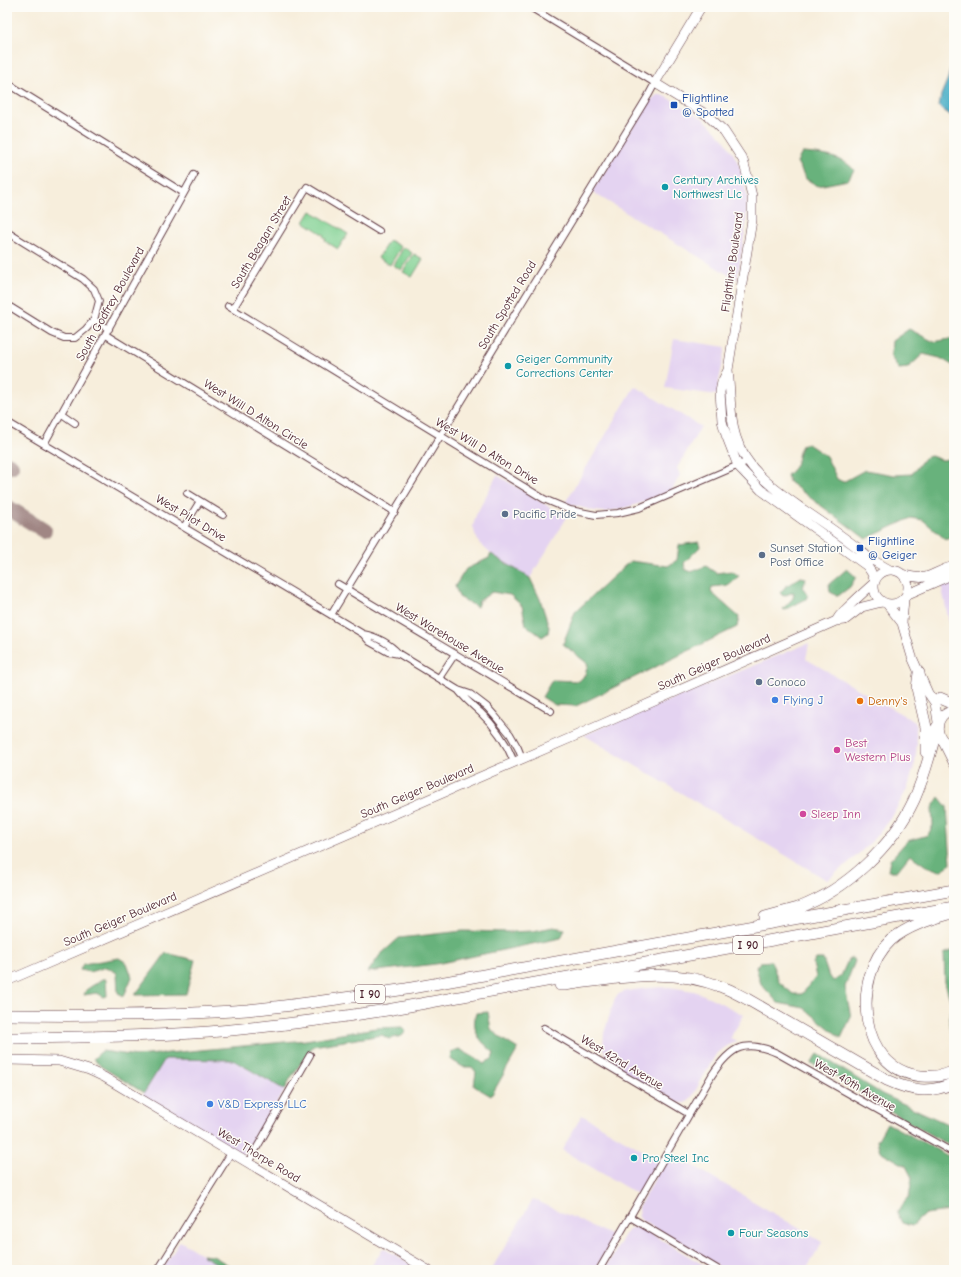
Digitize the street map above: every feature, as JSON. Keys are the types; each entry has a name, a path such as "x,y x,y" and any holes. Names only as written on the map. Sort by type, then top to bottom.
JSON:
{"highway":[{"path":"921,677 917,688 924,716 927,739 925,769"},
{"path":"940,698 954,704"},
{"path":"729,930 753,919 799,907 837,887 853,876 884,846 898,828 914,799 939,729"},
{"name":"I 90","path":"7,1016 131,1015 247,1010 406,989 954,890"},
{"name":"I 90","path":"7,1038 123,1036 230,1030 350,1016 954,907"},
{"path":"954,913 914,925 891,940 882,950 874,964 870,976 866,998 866,1011 870,1032 875,1043 889,1061 897,1067 917,1076 939,1076 954,1071"},
{"path":"542,982 565,986 654,975 702,980 723,987 747,999 887,1080 902,1087 924,1090 941,1088 954,1083"}],"street":[{"name":"Flightline Boulevard","path":"530,7 706,115 724,131 743,160 752,196 752,220 728,370 732,423 736,440 748,461 765,481 850,542 869,558 890,570"},
{"name":"South Spotted Road","path":"332,615 701,7"},
{"path":"7,83 184,193"},
{"name":"South Godfrey Boulevard","path":"44,444 194,175"},
{"name":"South Beagan Street","path":"231,307 308,187 379,231"},
{"path":"7,232 83,278 94,289 99,301 94,320 75,338 64,338 52,333 7,305"},
{"name":"West Will D Alton Drive","path":"231,307 544,499 570,510 596,515 618,514 638,508 748,461"},
{"path":"94,320 109,328"},
{"name":"West Will D Alton Circle","path":"106,335 395,512"},
{"name":"Flightline Boulevard","path":"728,370 722,382 720,392 722,421 726,436 738,466 761,490 867,566 871,572 874,582"},
{"path":"62,414 75,422"},
{"name":"West Pilot Drive","path":"7,422 332,615 363,634 370,642 388,652 399,654 458,690 470,694 486,707 510,734 518,748 518,760"},
{"path":"187,493 223,515"},
{"path":"184,527 200,501"},
{"path":"902,623 875,593 874,582 880,574 890,570 895,570 902,574 925,578 954,566"},
{"path":"902,574 908,582 909,588 905,597 902,623 912,657 928,693 935,703 939,729 954,764"},
{"path":"884,603 893,604 954,574"},
{"name":"South Geiger Boulevard","path":"836,621 840,614 874,582"},
{"name":"West Warehouse Avenue","path":"338,584 552,711"},
{"name":"South Geiger Boulevard","path":"7,981 836,621 845,620 862,607 884,603"},
{"path":"439,678 455,654"},
{"path":"921,677 940,698 954,710"},
{"path":"954,710 945,713 941,717 939,729 945,742 954,744"},
{"name":"West 42nd Avenue","path":"544,1028 689,1114"},
{"name":"West 40th Avenue","path":"689,1114 717,1067 727,1056 742,1046 759,1046 785,1057 954,1153"},
{"path":"248,1163 310,1054"},
{"name":"West Thorpe Road","path":"7,1060 59,1061 76,1065 104,1077 428,1270"},
{"path":"599,1270 689,1114"},
{"path":"158,1270 231,1153"},
{"path":"630,1217 719,1270"}],"shaded area":[{"path":"657,95 667,97 704,119 723,138 740,167 747,195 747,206 746,225 737,280 592,192 648,102"},
{"path":"674,339 726,347 717,395 665,388"},
{"path":"635,386 701,427 677,468 680,475 672,490 644,502 605,512 595,511 565,503"},
{"path":"497,475 561,514 569,514 530,578 491,554 479,543 475,534 473,526 476,515"},
{"path":"954,579 954,646 941,584"},
{"path":"809,643 806,659 915,722 917,743 915,763 908,787 893,815 871,842 827,880 584,735"},
{"path":"669,987 694,991 744,1015 730,1038 737,1041 716,1054 692,1097 685,1103 673,1103 612,1065 608,1061 603,1048 604,1033 615,998 619,994 626,991"},
{"path":"165,1059 233,1060 285,1090 246,1154 241,1154 142,1096"},
{"path":"582,1115 659,1160 639,1195 562,1150"},
{"path":"670,1152 822,1242 806,1270 744,1270 736,1268 724,1270 642,1221 639,1217 638,1208"},
{"path":"533,1199 615,1237 595,1270 491,1270"},
{"path":"634,1227 643,1229 712,1270 605,1270 627,1231"},
{"path":"180,1241 221,1266 219,1270 162,1270"},
{"path":"383,1248 421,1270 369,1270"}],"green space":[{"path":"802,153 823,155 837,159 849,165 854,170 848,180 818,186 806,179 797,162"},
{"path":"311,211 348,234 338,249 325,241 326,239 323,237 324,235 304,222"},
{"path":"389,240 401,247 390,265 378,258"},
{"path":"404,247 412,253 401,270 393,265"},
{"path":"414,254 423,259 412,277 403,272"},
{"path":"909,329 934,342 954,338 954,366 940,358 923,354 908,368 899,369 891,357 892,341"},
{"path":"803,444 808,444 826,456 837,479 843,482 865,470 894,475 912,474 924,458 931,456 942,460 954,458 954,536 945,539 923,520 911,518 866,539 789,482 787,475 795,467"},
{"path":"699,542 700,547 684,563 685,569 690,572 706,566 716,573 732,571 739,576 728,585 712,587 711,592 739,617 737,627 576,706 555,705 542,697 552,680 579,681 585,675 588,664 563,644 575,612 630,561 668,566 677,560 679,545"},
{"path":"491,554 530,578 540,599 549,627 548,633 542,637 526,625 522,606 510,595 492,592 479,601 477,607 459,597 455,586 466,569 489,558"},
{"path":"847,569 856,577 850,587 838,596 830,592 829,584"},
{"path":"800,577 806,578 803,588 808,595 806,599 785,610 783,609 793,598 794,592 783,596 780,593 785,587"},
{"path":"939,797 947,807 951,864 940,871 926,866 910,855 897,871 888,871 890,860 907,841 928,835 933,825 932,808"},
{"path":"553,927 565,929 561,938 436,964 368,972 380,955 399,938 463,931 533,931"},
{"path":"954,950 953,1039 949,1023 952,1006 945,983 944,954"},
{"path":"166,953 195,960 186,994 135,995"},
{"path":"119,958 127,963 132,977 124,996 118,993 117,973 107,967 89,972 80,970 83,964"},
{"path":"852,958 855,961 845,987 851,1017 841,1038 804,1008 778,1003 761,984 756,967 760,962 771,961 779,982 793,994 802,994 816,977 813,964 816,959 823,959 829,977 834,981 841,976 848,960"},
{"path":"102,979 106,979 107,996 104,997 97,993 84,995 86,990"},
{"path":"488,1012 491,1029 502,1039 518,1049 491,1096 474,1086 476,1072 472,1067 463,1067 450,1059 451,1052 459,1049 484,1063 492,1059 494,1053 478,1036 475,1026 476,1013"},
{"path":"402,1027 406,1031 402,1036 389,1039 382,1035 313,1046 290,1079 285,1090 233,1060 165,1059 144,1093 102,1067 93,1059 102,1051 137,1056 306,1040 376,1028"},
{"path":"818,1054 882,1094 954,1127 954,1148 913,1125 822,1068 811,1064"},
{"path":"887,1123 954,1159 954,1198 950,1211 925,1214 912,1226 902,1223 897,1212 909,1197 912,1178 906,1166 880,1151 877,1141"},
{"path":"202,1255 213,1256 237,1270 219,1270 221,1266"}],"water":[{"path":"954,53 954,118 939,107 941,95 948,78"}],"taxiway":[{"path":"7,464 11,466"},
{"path":"7,507 44,530"}],"place":[{"name":"Flightline @ Spotted","path":"674,105"},
{"name":"Century Archives Northwest Llc","path":"665,187"},
{"name":"Geiger Community Corrections Center","path":"508,366"},
{"name":"Pacific Pride","path":"505,514"},
{"name":"Flightline @ Geiger","path":"860,548"},
{"name":"Sunset Station Post Office","path":"762,555"},
{"name":"Conoco","path":"759,682"},
{"name":"Flying J","path":"775,700"},
{"name":"Denny's","path":"860,701"},
{"name":"Best Western Plus","path":"837,750"},
{"name":"Sleep Inn","path":"803,814"},
{"name":"V&D Express LLC","path":"210,1104"},
{"name":"Pro Steel Inc","path":"634,1158"},
{"name":"Four Seasons","path":"731,1233"}]}
